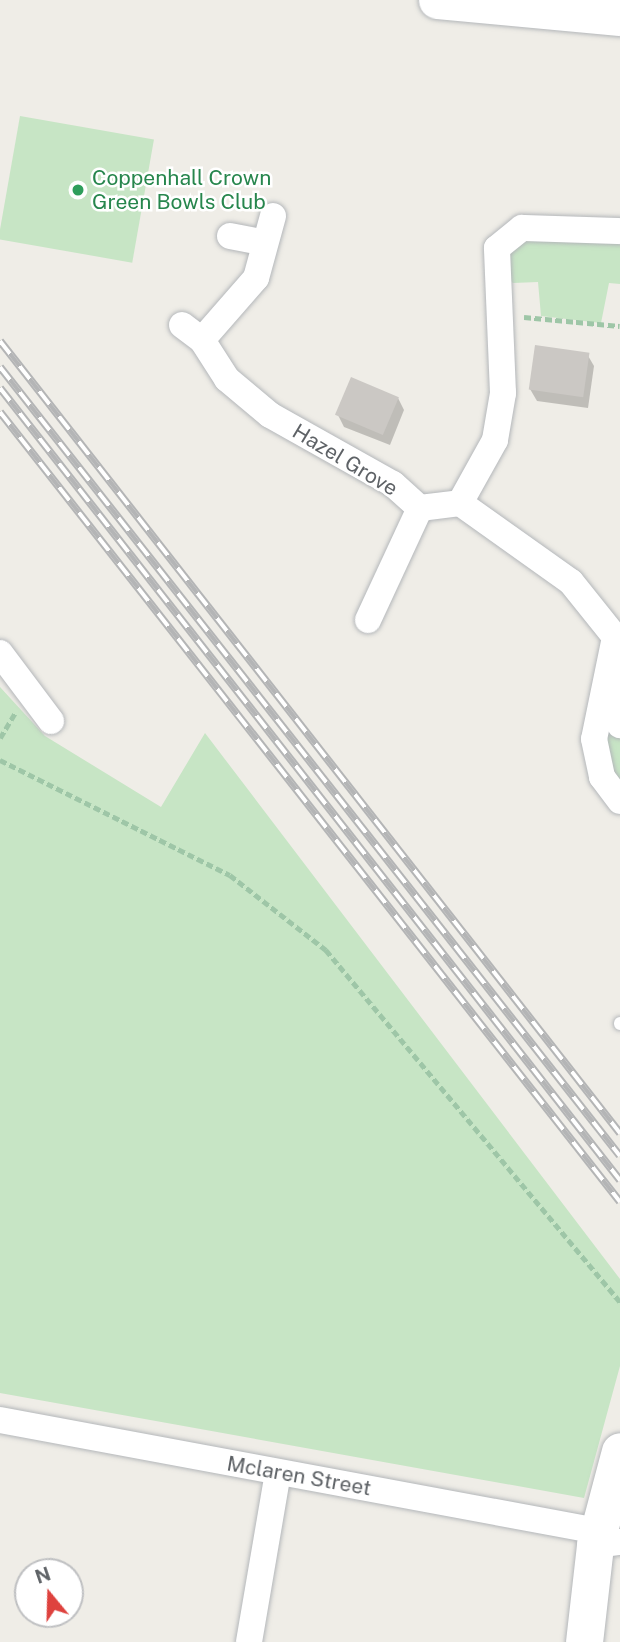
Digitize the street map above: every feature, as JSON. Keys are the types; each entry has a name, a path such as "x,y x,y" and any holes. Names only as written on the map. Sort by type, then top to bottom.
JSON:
{"main road":[{"path":"437,0 620,17"},
{"path":"584,1642 620,1451"}],"street":[{"name":"Hazel Grove","path":"274,216 262,242 256,278 192,333 227,379 270,415 393,484 420,508 460,503"},
{"path":"620,231 522,228 507,234 497,248 503,393 495,440 460,503 571,582 617,635 611,680 594,739 602,777 620,801"},
{"path":"230,236 262,242"},
{"path":"368,620 420,508"},
{"path":"3,662 51,721"},
{"path":"611,680 620,725"},
{"name":"Mclaren Street","path":"0,1420 278,1472 604,1539"},
{"path":"249,1642 278,1472"}],"path":[{"path":"499,318 541,316 620,326"},
{"path":"0,760 230,875 326,950 620,1302"}],"green space":[{"name":"Coppenhall Crown Green Bowls Club","path":"20,116 154,140 132,263 0,239"},
{"path":"620,231 620,284 609,283 601,323 541,316 538,282 513,283 497,268 507,234"},
{"path":"0,687 45,736 161,807 205,733 620,1279 620,1366 584,1498 0,1393"},
{"path":"599,720 620,721 620,801"}],"building":[{"path":"535,345 589,353 583,397 529,390"},
{"path":"351,377 399,397 383,435 335,415"}],"railway":[{"path":"0,341 620,1133"},
{"path":"0,367 620,1156"},
{"path":"0,388 620,1180"},
{"path":"0,412 620,1202"}],"place":[{"name":"Coppenhall Crown Green Bowls Club","path":"78,190"}]}
